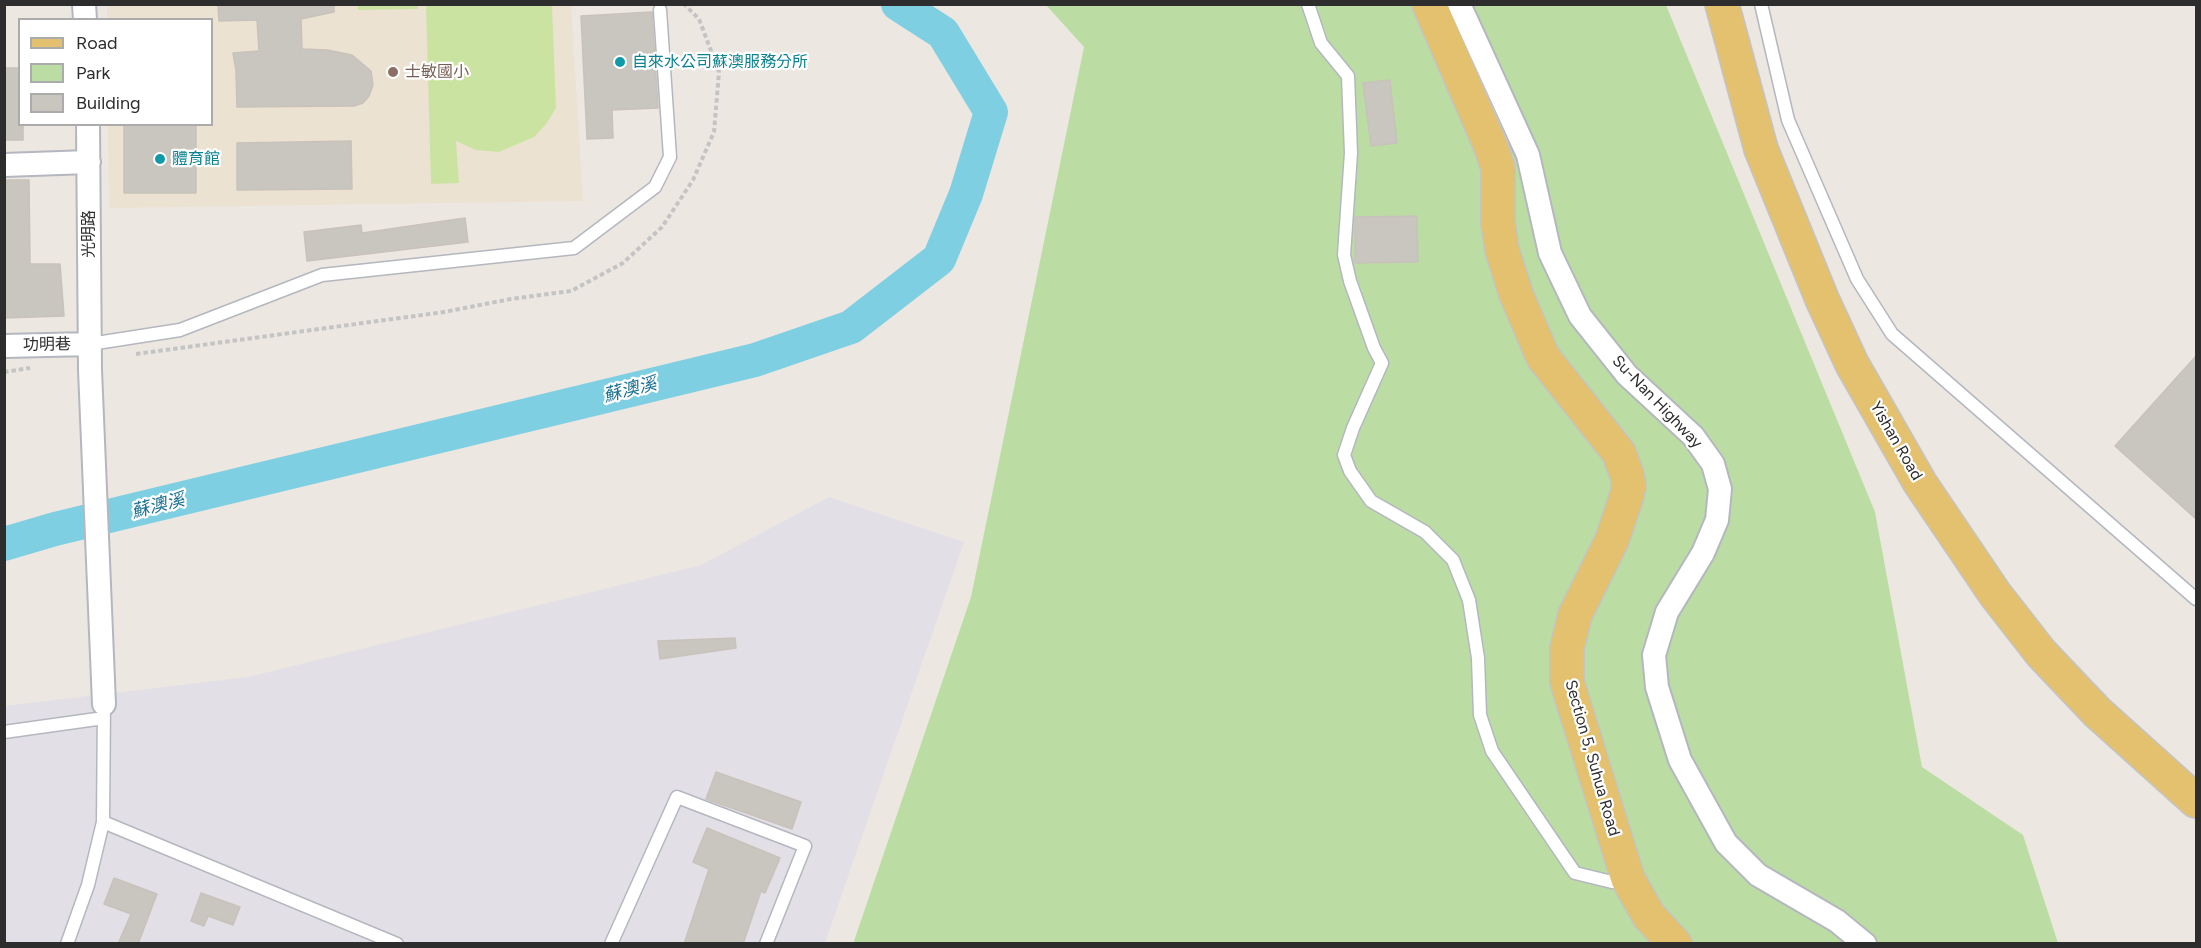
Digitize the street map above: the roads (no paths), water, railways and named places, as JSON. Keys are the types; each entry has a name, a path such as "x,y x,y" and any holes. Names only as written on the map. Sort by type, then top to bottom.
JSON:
{"main road":[{"name":"Section 5, Suhua Road","path":"1429,4 1498,168 1498,223 1502,250 1521,305 1543,357 1620,453 1627,475 1629,486 1612,540 1575,615 1567,648 1566,682 1628,879 1649,916 1675,944"},
{"name":"Yishan Road","path":"1722,4 1761,149 1788,216 1852,364 1915,474 1995,594 2041,653 2097,712 2196,801"}],"street":[{"name":"Su-Nan Highway","path":"1459,4 1528,155 1550,253 1580,316 1627,375 1693,436 1713,464 1720,489 1717,520 1703,554 1667,612 1654,655 1657,687 1680,760 1726,843 1758,875 1837,921 1865,944"},
{"name":"光明路","path":"88,126 90,370 104,711"},
{"path":"4,165 89,162"},
{"name":"功明巷","path":"4,346 90,344"}],"lane":[{"path":"1308,4 1321,43 1348,76 1351,153 1344,255 1350,281 1374,348 1382,363 1344,454 1350,471 1371,501 1425,532 1453,560 1469,600 1478,658 1479,715 1492,752 1575,873 1612,882 1628,879"},
{"path":"1761,4 1788,120 1857,279 1892,334 2196,599"},
{"path":"90,344 180,330 322,275 574,248 655,188 670,157 660,10"},
{"path":"4,732 104,711 103,822 88,885 67,944"},
{"path":"611,944 677,797 805,846 766,944"},
{"path":"103,822 397,944"}],"waterway":[{"name":"蘇澳溪","path":"4,544 55,529 755,360 851,327 939,259 966,194 991,112 943,33 898,4"}],"place":[{"name":"自來水公司蘇澳服務分所","path":"620,62"},
{"name":"士敏國小","path":"393,72"},
{"name":"體育館","path":"160,159"}]}
